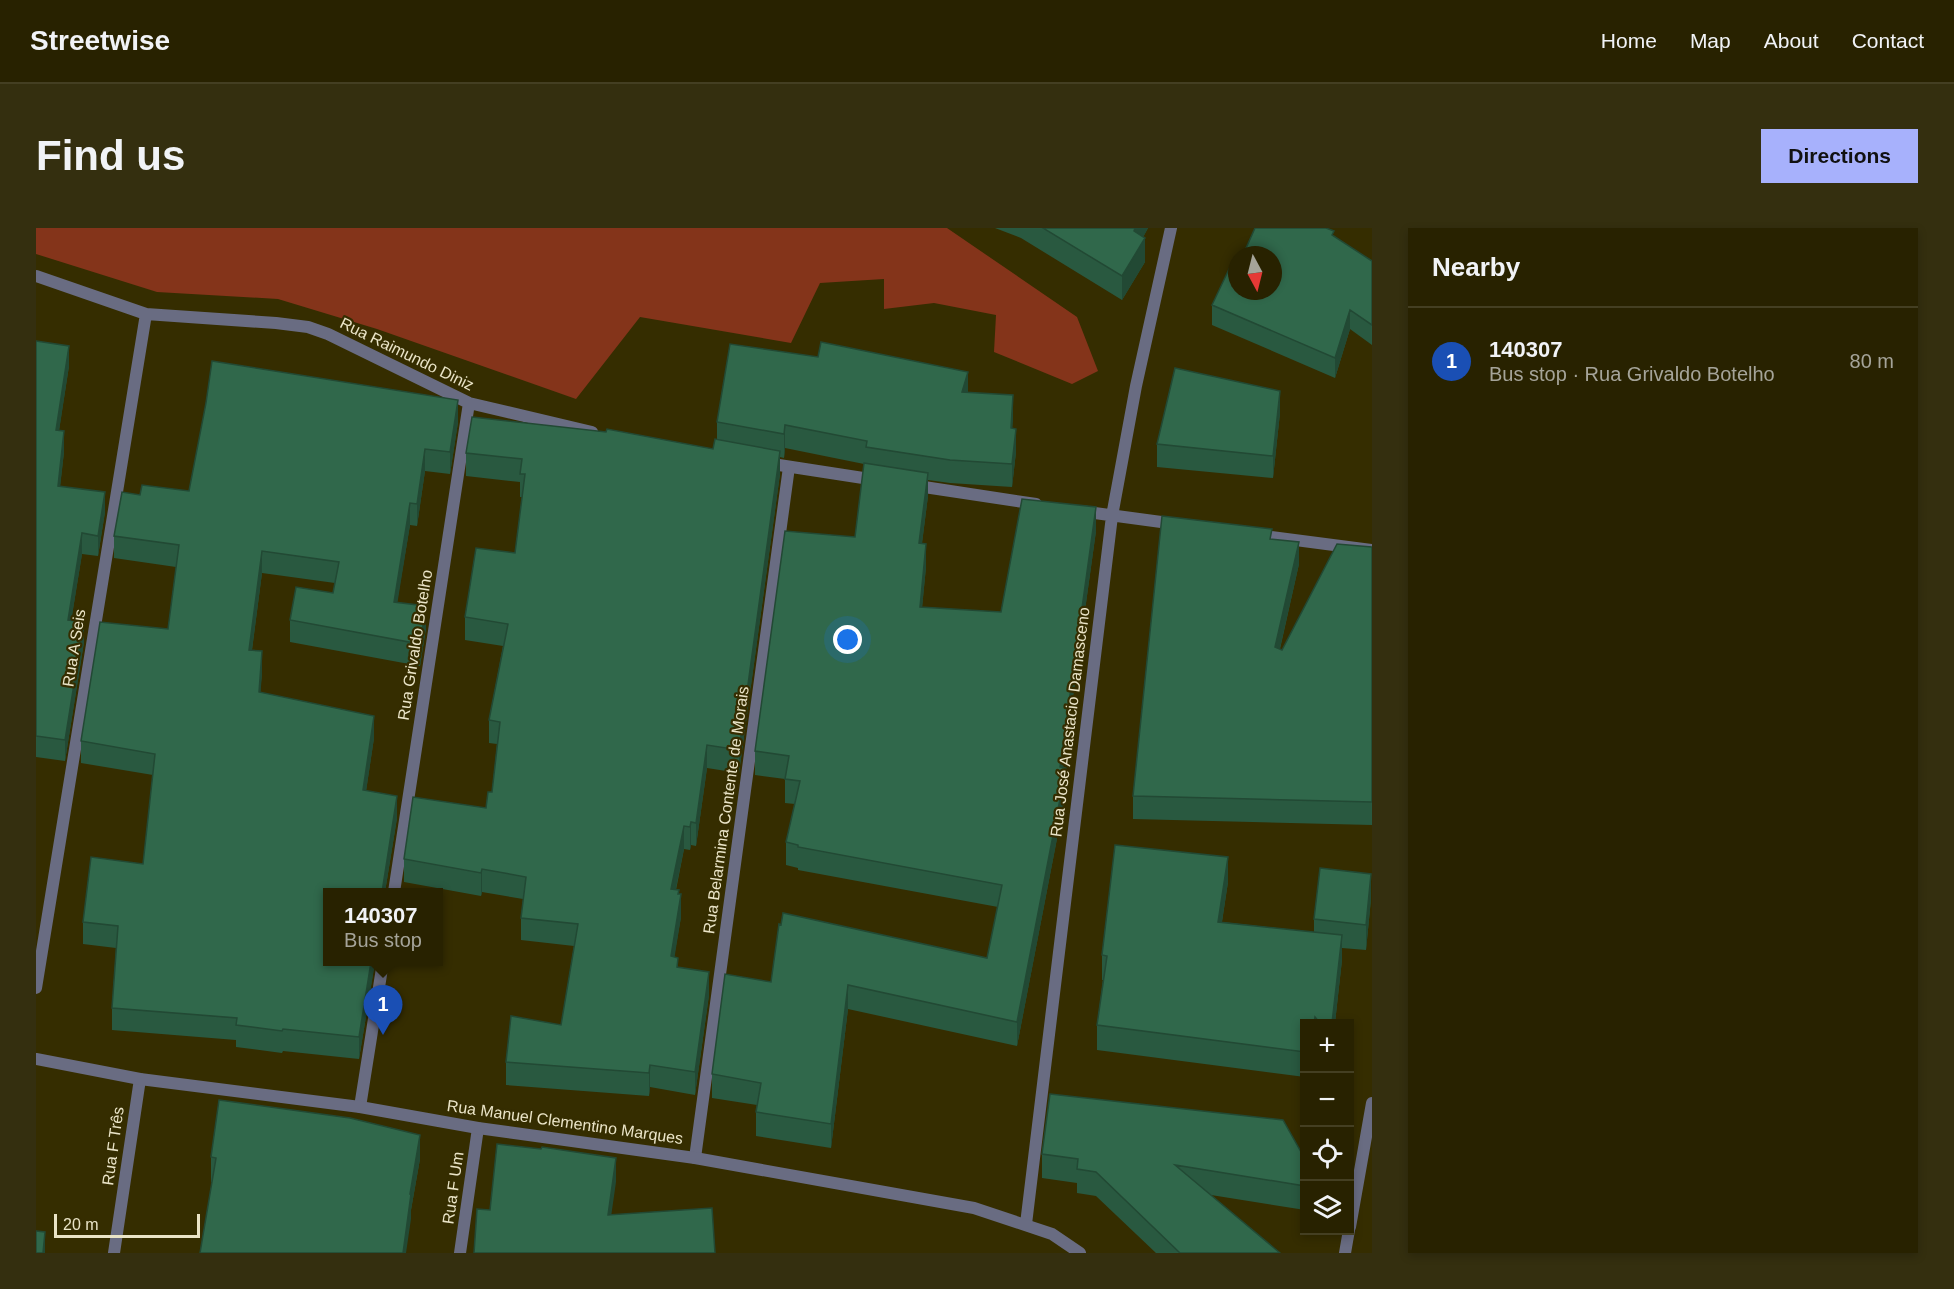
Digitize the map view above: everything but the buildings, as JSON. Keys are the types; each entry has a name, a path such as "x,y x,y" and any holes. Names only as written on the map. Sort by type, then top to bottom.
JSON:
{"street":[{"name":"Rua José Anastacio Damasceno","path":"1026,1224 1112,516 1136,386 1171,228"},
{"name":"Rua Raimundo Diniz","path":"36,276 146,314 308,327 328,334 469,404 601,434"},
{"name":"Rua A Seis","path":"36,988 146,314"},
{"name":"Rua Grivaldo Botelho","path":"395,888 469,404"},
{"path":"753,461 1043,506"},
{"name":"Rua Belarmina Contente de Morais","path":"695,1158 789,467"},
{"path":"1066,509 1183,525"},
{"path":"1242,533 1372,550"},
{"path":"360,1107 382,966"},
{"name":"Rua Manuel Clementino Marques","path":"36,1059 140,1079 360,1107 478,1128 695,1158 974,1208 1052,1234 1080,1253"},
{"name":"Rua F Três","path":"114,1253 140,1079"},
{"path":"1354,1202 1372,1103"},
{"name":"Rua F Um","path":"460,1253 478,1128"},
{"path":"1345,1253 1348,1235"}],"shaded area":[{"path":"36,228 947,228 1077,317 1098,371 1072,384 994,352 996,315 934,303 884,309 884,279 820,283 791,343 640,317 576,399 377,329 278,299 157,292 36,254"}],"place":[{"name":"140307","path":"383,1035"}]}
